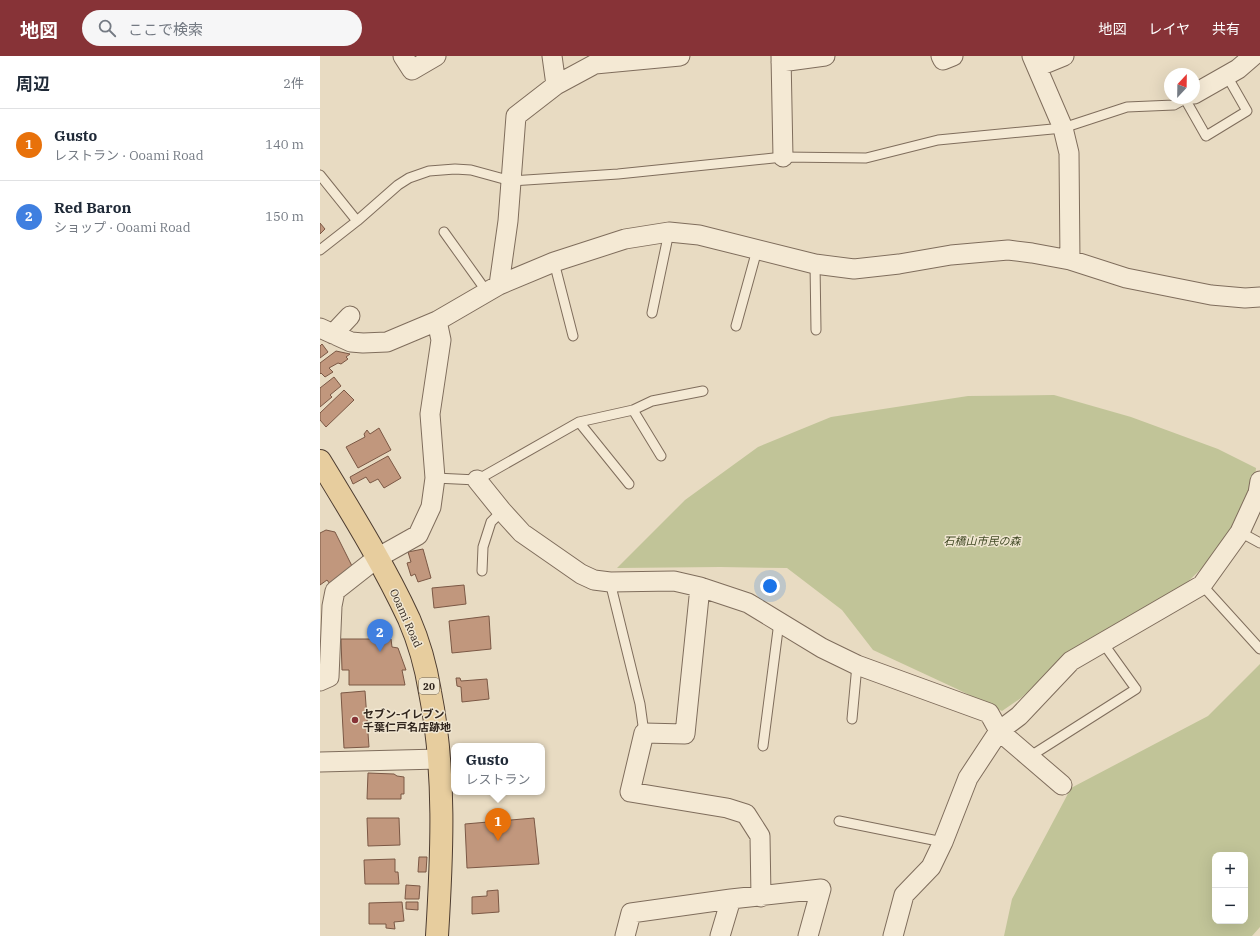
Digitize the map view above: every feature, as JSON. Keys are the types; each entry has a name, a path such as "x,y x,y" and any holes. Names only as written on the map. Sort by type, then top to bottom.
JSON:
{"main road":[{"name":"Ooami Road","path":"320,461 378,558 409,620 420,648 428,678 436,720 442,811 437,936"}],"street":[{"path":"403,56 412,70 436,56"},
{"path":"552,56 556,85"},
{"path":"493,288 508,221 516,116 556,85 595,64 680,56"},
{"path":"783,157 781,59 825,56"},
{"path":"941,56 943,60 953,56"},
{"path":"1064,56 1035,62 1063,128 1069,153 1070,260"},
{"path":"1200,91 1238,69 1254,56"},
{"path":"326,331 351,342 387,342 437,321 493,288 554,262 625,239 669,232 699,235 815,264 854,270 952,255 1008,250 1032,252 1070,260 1126,278 1211,295 1245,298 1260,297"},
{"path":"326,331 350,316"},
{"path":"320,681 329,677 326,608 335,591 378,558 418,535 431,507 435,478 430,414 441,340 437,321"},
{"path":"477,480 522,533 581,574 594,580 610,582 674,581 700,587 748,603 822,648 857,665 989,713 999,731 1062,785"},
{"path":"893,936 904,895 931,867 943,842 968,778 999,731 1019,716 1071,661 1202,585 1240,532 1258,493 1260,481"},
{"path":"700,587 685,734 644,733 630,792 727,808 746,814 760,836 761,896"},
{"path":"320,762 439,759"},
{"path":"625,936 631,913 731,899 822,889 808,936"},
{"path":"720,936 731,899"}],"lane":[{"path":"1192,104 1206,136 1247,111 1227,76"},
{"path":"320,250 357,221 398,185 409,178 429,171 455,169 471,170 512,181 618,174 783,157 866,158 938,140 1063,128 1127,107 1176,104"},
{"path":"320,175 357,221"},
{"path":"444,232 493,288"},
{"path":"652,313 669,232"},
{"path":"736,326 757,250"},
{"path":"554,262 573,336"},
{"path":"815,264 816,330"},
{"path":"435,478 477,480 580,422 633,410 652,401 703,391"},
{"path":"633,410 661,456"},
{"path":"580,422 629,484"},
{"path":"482,571 483,547 491,522 502,511"},
{"path":"1240,532 1260,543"},
{"path":"610,582 640,704 644,733"},
{"path":"1202,585 1260,649"},
{"path":"763,746 779,622"},
{"path":"1029,757 1136,689 1103,642"},
{"path":"852,719 857,665"},
{"path":"839,822 943,842"}],"green space":[{"name":"石橋山市民の森","path":"1054,395 1131,417 1218,449 1256,468 1253,503 1221,550 1178,591 1062,662 1021,698 1002,711 873,650 842,610 787,568 617,568 685,500 758,447 831,417 968,396"},
{"path":"1260,664 1260,927 1252,936 1004,936 1012,899 1071,788 1208,716"}],"building":[{"path":"320,223 325,229 320,234"},
{"path":"322,344 328,352 320,358 320,346"},
{"path":"336,351 350,354 346,357 348,359 341,364 338,363 329,368 333,372 325,377 321,373 320,374 320,363"},
{"path":"334,377 341,386 330,395 332,397 320,407 320,388"},
{"path":"344,390 354,400 326,427 320,420 320,413"},
{"path":"379,428 391,450 358,468 346,447 365,437 364,434 367,430 370,434"},
{"path":"388,456 401,478 384,488 378,479 370,483 366,477 353,484 350,477"},
{"path":"326,530 335,532 353,568 330,584 327,580 320,585 320,533"},
{"path":"423,549 431,578 418,582 415,574 411,576 407,563 411,562 408,552"},
{"path":"464,585 466,604 434,608 432,588"},
{"path":"489,616 491,649 452,653 449,621"},
{"path":"341,639 391,639 392,647 398,648 406,670 402,670 405,685 349,685 349,670 342,670"},
{"path":"456,678 460,678 461,681 487,679 489,699 462,702 461,687 457,686"},
{"name":"セブン-イレブン 千葉仁戸名店跡地","path":"365,691 369,747 344,748 341,693"},
{"path":"368,773 394,774 404,777 404,794 401,794 401,799 367,799"},
{"path":"367,818 399,818 400,845 368,846"},
{"path":"534,818 539,864 467,868 465,824"},
{"path":"419,857 427,857 426,872 418,872"},
{"path":"395,859 395,872 398,872 399,884 365,884 364,860"},
{"path":"406,885 420,886 419,899 405,899"},
{"path":"498,890 499,912 472,914 472,897 487,896 487,891"},
{"path":"402,902 404,921 394,922 395,929 386,928 386,924 369,924 369,903"},
{"path":"406,902 418,902 418,910 406,909"}],"place":[{"name":"Red Baron","path":"380,652"},
{"name":"セブン-イレブン 千葉仁戸名店跡地","path":"355,720"},
{"name":"Gusto","path":"498,841"}]}
